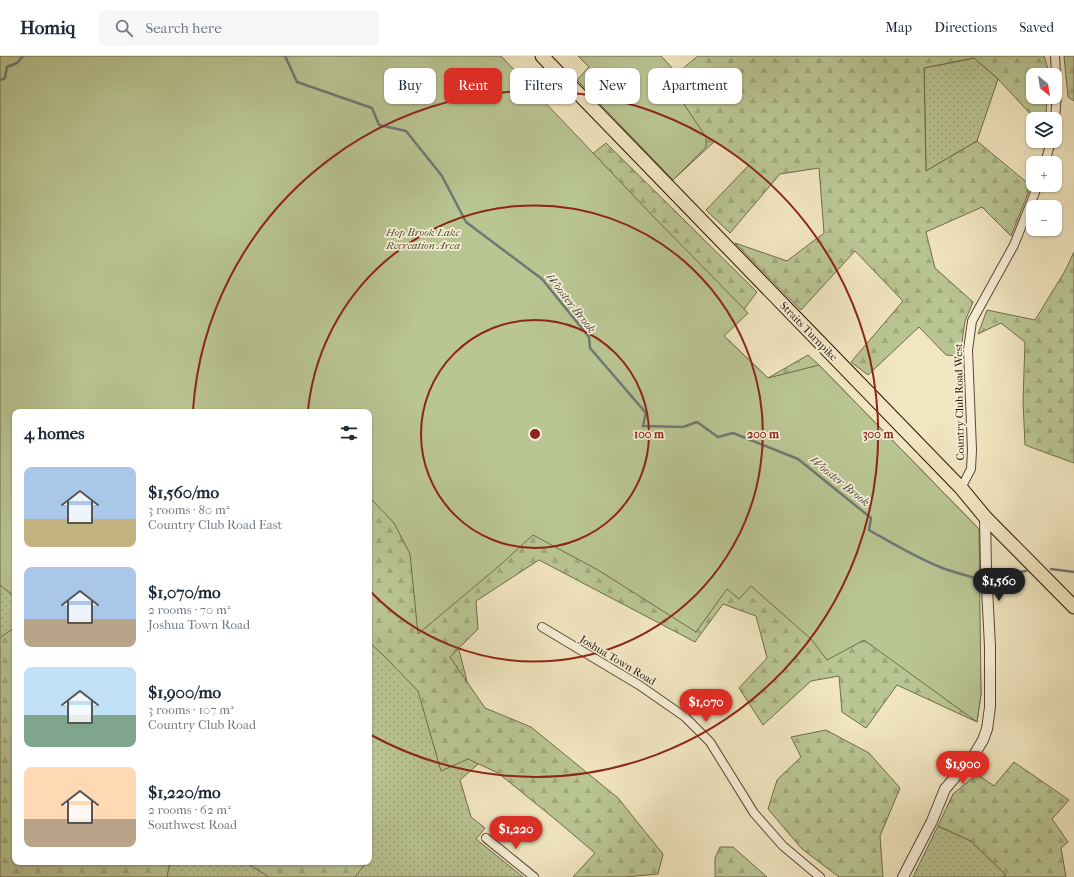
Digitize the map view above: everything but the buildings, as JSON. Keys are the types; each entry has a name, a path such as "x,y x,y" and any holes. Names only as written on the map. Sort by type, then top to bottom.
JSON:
{"main road":[{"name":"Straits Turnpike","path":"542,56 962,488 985,517 1074,607"}],"street":[{"path":"1055,56 1057,94 1056,112"},
{"name":"Country Club Road West","path":"962,488 971,469 972,450 968,350 972,321 1014,245 1035,192"},
{"path":"902,877 932,821 946,787 970,760 983,740 990,716 990,646 985,517"},
{"name":"Joshua Town Road","path":"542,627 639,685 685,717 710,742 759,818 783,846 820,877"},
{"path":"486,838 534,877"}],"green space":[{"name":"Hop Brook Lake Recreation Area","path":"0,56 501,56 512,68 510,68 510,104 547,104 748,313 724,336 768,378 819,365 979,529 981,694 977,722 864,640 827,660 811,639 751,586 739,599 727,589 696,632 598,570 533,535 499,566 418,634 410,554 394,523 372,500 372,409 12,409 12,595 0,585"},
{"path":"578,56 661,56 672,68 648,68 648,104 684,104 706,137 706,147 673,180 600,104 640,104 640,68 588,68 589,67"},
{"path":"698,56 1044,56 1048,68 1026,68 1026,104 1047,104 1046,112 1029,112 998,79 974,58 924,68 926,171 977,141 1026,182 1026,192 1029,192 1011,236 982,207 926,232 935,268 973,302 965,321 960,356 946,355 919,327 868,375 851,362 903,301 855,251 801,310 735,243 787,261 824,233 819,168 780,174 730,233 706,210 749,165 715,141 673,180 618,122 648,97 648,104 742,104 742,68 683,68"},
{"path":"1064,56 1074,56 1074,101 1068,97"},
{"path":"974,58 998,79 977,141 926,171 924,68"},
{"path":"585,71 585,88 577,80"},
{"path":"606,143 757,292 724,336 768,378 808,355 979,529 978,579 981,694 977,722 897,685 866,728 842,712 839,676 811,681 763,725 739,688 767,658 756,616 723,604 695,642 539,560 476,601 478,629 450,657 485,708 531,727 618,798 663,854 658,874 624,877 573,877 595,853 498,773 468,759 441,771 418,691 372,645 372,409 272,409"},
{"path":"1074,252 1074,463 1025,445 1023,401 1025,342 1001,323 978,334 987,310 1035,320 1065,271"},
{"path":"372,501 449,610 486,757 460,780 471,817 485,828 476,839 523,877 0,877 0,585 12,587 12,865 372,865"},
{"path":"12,629 12,865 169,865 167,877 0,877 0,638"},
{"path":"826,730 869,753 900,788 880,836 883,877 839,877 802,849 768,809 777,780 801,757 791,737"},
{"path":"1014,762 1069,800 1052,819 1068,842 1061,848 1066,877 1003,877 1006,875 971,841 938,826 953,794 977,774 994,786"},
{"path":"938,826 971,841 1007,875 1003,877 913,877"},
{"path":"720,847 733,847 767,877 715,877 715,858"},
{"path":"250,865 365,865 355,877 269,877"}],"waterway":[{"name":"Wooster Brook","path":"0,80 5,78 7,67 17,63 23,56"},
{"name":"Wooster Brook","path":"285,56 297,82 372,108 379,125 406,131 442,176 466,222 542,279 589,337 590,348 646,413 643,426 683,427 697,422 718,437 733,433 798,459 871,518 869,530 904,550 931,563 978,579"},
{"name":"Wooster Brook","path":"1051,569 1074,572"},
{"name":"Wooster Brook","path":"998,576 1026,571"}]}
